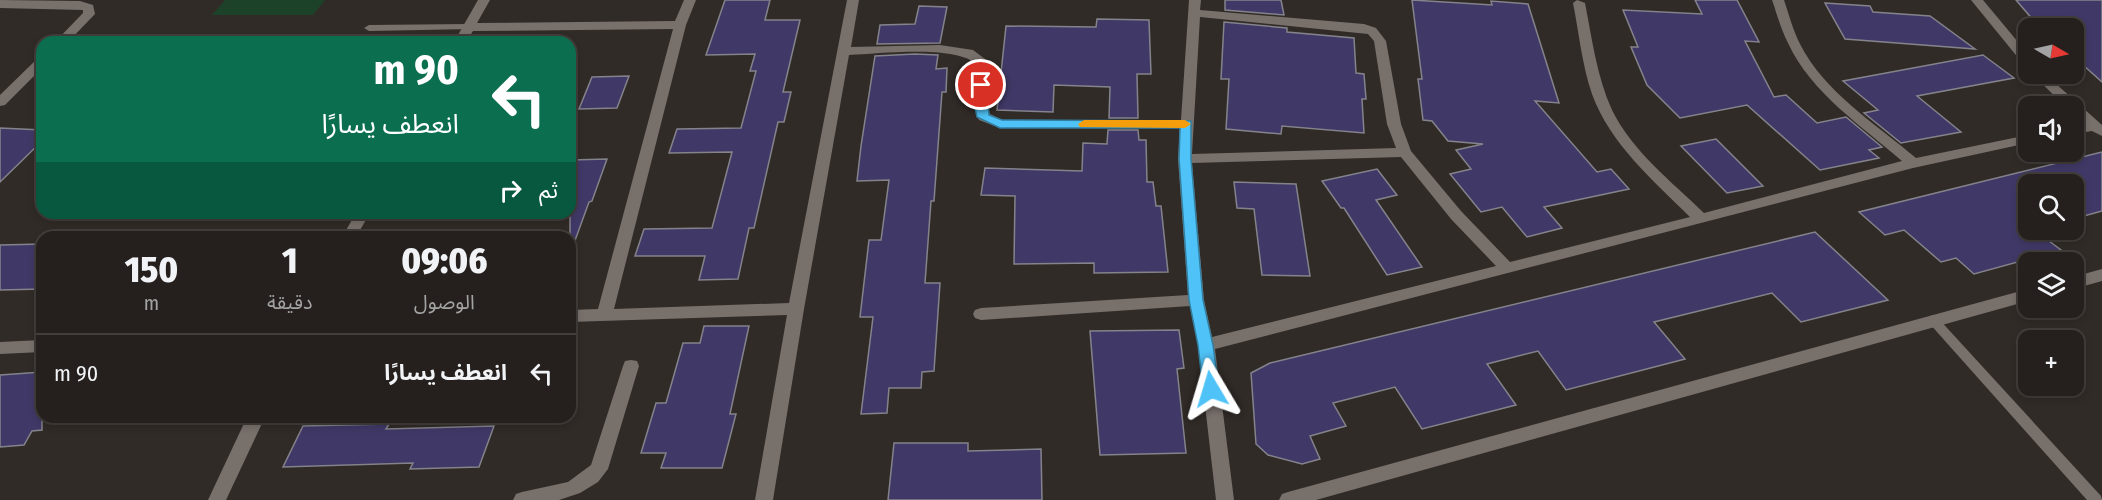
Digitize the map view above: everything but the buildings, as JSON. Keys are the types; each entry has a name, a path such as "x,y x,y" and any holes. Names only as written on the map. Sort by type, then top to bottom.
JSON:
{"street":[{"path":"463,36 484,0"},
{"path":"604,314 680,25 690,0"},
{"path":"764,500 796,309 853,0"},
{"path":"1779,0 1795,45 1811,70 1831,91 1913,162"},
{"path":"1977,0 2018,50"},
{"path":"1579,3 1599,94 1612,123 1632,148 1701,219"},
{"path":"0,4 80,5 89,8 89,14 67,36"},
{"path":"1225,500 1206,345 1196,300 1185,159 1195,7 1364,28 1372,31 1380,41 1394,124 1405,152 1456,215 1507,268"},
{"path":"468,27 680,25"},
{"path":"844,51 940,49 969,53 981,62 981,108 984,117 1000,124 1186,124"},
{"path":"0,102 36,67"},
{"path":"2049,84 2061,96"},
{"path":"2084,117 2098,129"},
{"path":"1206,345 1701,219 1913,162 2018,141"},
{"path":"1185,159 1405,152"},
{"path":"2084,280 2102,275"},
{"path":"1288,500 2018,298"},
{"path":"981,314 1196,300"},
{"path":"576,316 796,309"},
{"path":"0,348 36,346"},
{"path":"522,500 569,488 592,479 599,469 631,366"},
{"path":"217,500 253,423"}],"lane":[{"path":"369,28 468,27"},
{"path":"1933,320 2096,500"}],"green space":[{"path":"225,0 325,0 313,15 212,15"}],"slow traffic":[{"path":"1084,124 1185,124"}],"route":[{"path":"981,85 981,108 984,117 1000,124 1186,124 1185,159 1196,300 1206,345 1211,389"}]}
